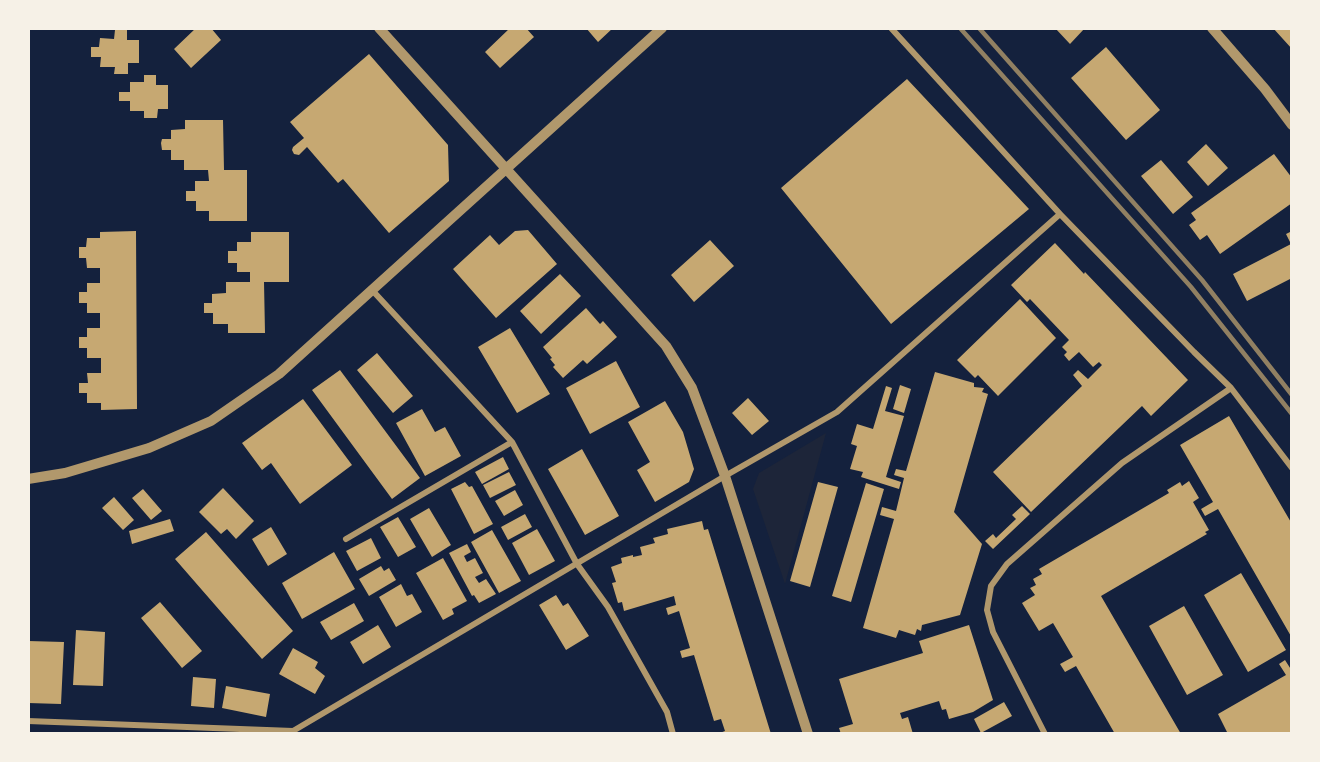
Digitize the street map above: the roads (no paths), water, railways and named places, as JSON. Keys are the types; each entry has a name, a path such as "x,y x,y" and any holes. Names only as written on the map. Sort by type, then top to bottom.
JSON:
{"street":[{"path":"379,28 666,346 692,388 725,476 808,734"},
{"path":"28,479 65,473 149,448 210,421 279,374 662,28"},
{"path":"891,28 1060,213 1194,352 1232,388 1292,468"},
{"path":"1212,28 1266,89 1292,125"},
{"path":"28,721 294,732 837,412 1060,213"},
{"path":"372,290 512,442 577,564 608,608 667,712 673,734"},
{"path":"1045,734 993,632 987,610 991,586 1007,564 1122,463 1232,388"},
{"path":"346,539 512,442"}],"railway":[{"path":"960,28 1191,287 1292,414"},
{"path":"979,28 1202,280 1292,395"}]}
